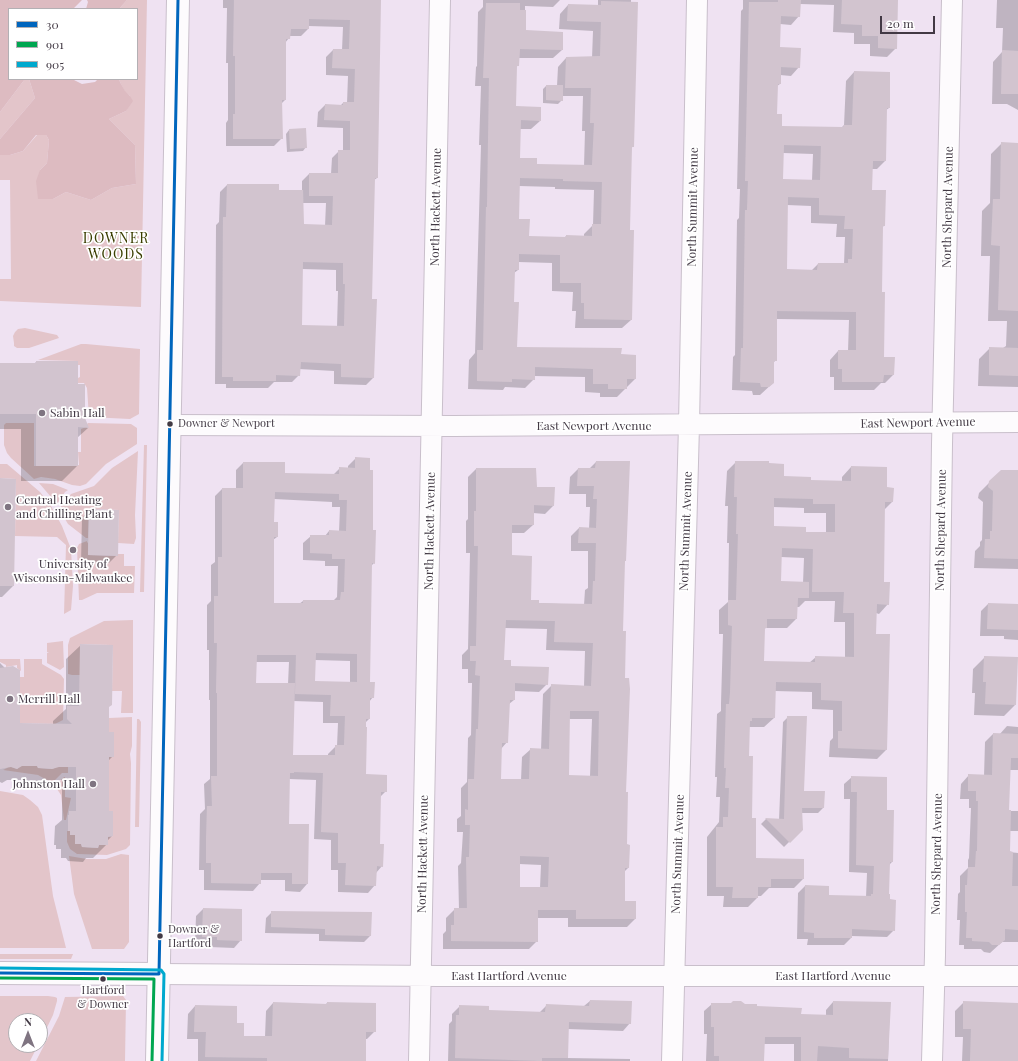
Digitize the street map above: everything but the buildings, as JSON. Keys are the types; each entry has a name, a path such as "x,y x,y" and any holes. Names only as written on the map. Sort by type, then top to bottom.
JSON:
{"street":[{"path":"157,1061 178,0"},
{"name":"North Hackett Avenue","path":"419,1061 440,0"},
{"name":"North Summit Avenue","path":"672,1061 689,425 697,0"},
{"name":"North Shepard Avenue","path":"932,1061 952,0"},
{"name":"East Newport Avenue","path":"170,425 432,426 1018,422"},
{"name":"East Hartford Avenue","path":"0,973 1018,976"}],"shaded area":[{"path":"0,0 82,0 74,8 8,8 8,80 24,80 0,112"},
{"path":"87,0 127,0 120,8 86,8"},
{"path":"127,0 147,0 141,307 0,301 0,279 11,279 10,180 0,180 0,155 10,155 23,151 37,135 46,135 49,140 47,163 40,170 53,199 66,192 91,200 112,188 136,184 135,145 109,119 126,111 130,96 125,92 119,80 138,80 138,8 120,8"},
{"path":"24,80 29,80 35,98 0,139 0,112"},
{"path":"29,80 74,80 82,84 95,82 97,80 119,80 125,91 133,101 126,111 109,119 135,145 136,184 112,188 91,200 66,192 53,199 38,199 36,181 40,170 47,163 49,140 46,135 36,135 23,151 10,155 0,155 0,139 35,98"},
{"path":"25,328 57,335 59,338 29,348 17,348 14,346 13,336 18,329"},
{"path":"81,344 140,349 139,414 130,419 89,417 87,388 84,383 78,383 78,378 80,377 80,365 78,365 77,361 38,360"},
{"path":"6,423 34,423 34,466 79,465 78,452 81,452 81,429 86,427 88,423 131,424 137,428 137,444 106,464 86,484 80,486 72,485 55,479 41,477 34,479 7,453 4,445 4,425"},
{"path":"144,445 147,445 144,592 140,592"},
{"path":"138,451 135,515 136,538 134,544 118,543 119,510 89,509 88,538 86,538 68,524 59,509 71,494 94,486 112,468"},
{"path":"0,464 7,464 40,492 51,506 62,526 71,549 73,586 71,610 64,614 66,545 57,537 15,536 16,479 0,478"},
{"path":"39,483 53,484 68,490 57,504"},
{"path":"87,541 88,555 117,556 118,554 124,554 124,566 135,566 134,593 97,593 79,600 77,548 79,544"},
{"path":"133,620 133,713 121,713 122,691 112,691 113,646 80,644 80,675 72,675 68,674 68,645 70,638 104,621"},
{"path":"63,641 64,667 60,670 47,663 47,653 49,653 47,652 47,643"},
{"path":"0,659 20,659 21,671 17,668 17,665 6,667 6,665 0,662"},
{"path":"24,659 42,659 42,664 61,675 64,679 63,720 55,724 20,723 20,677 24,677"},
{"path":"132,717 132,746 130,754 130,845 126,849 107,855 77,854 70,849 67,842 67,831 70,831 70,835 75,835 75,844 81,844 82,847 98,848 99,845 108,844 108,837 113,836 113,812 109,811 109,757 114,757 114,732 109,732 109,718"},
{"path":"137,719 141,722 139,827 135,827"},
{"path":"68,765 68,773 62,773 52,783 38,775 3,770 9,766 17,769 20,766 37,766 38,768 53,769 55,767"},
{"path":"64,777 65,797 71,798 66,820 64,820 61,795 55,786"},
{"path":"0,791 23,795 38,807 42,815 53,896 66,948 0,948"},
{"path":"121,854 129,855 129,942 124,949 92,949 74,894 69,856 87,859 106,859"},
{"path":"0,954 73,954 71,959 0,959"},
{"path":"0,996 48,996 57,998 53,1015 48,1025 48,1013 8,1013 8,1053 34,1053 30,1061 0,1061"},
{"path":"123,996 126,1000 125,1061 36,1061 40,1053 48,1053 48,1038 59,1016 65,997"}],"transit line":[{"name":"30","path":"0,973 159,974 178,0"},
{"name":"905","path":"0,968 161,970 164,974 162,1061"},
{"name":"901","path":"0,978 154,979 152,1061"}],"place":[{"name":"Sabin Hall","path":"42,413"},
{"name":"Downer & Newport","path":"170,424"},
{"name":"Central Heating and Chilling Plant","path":"8,507"},
{"name":"University of Wisconsin-Milwaukee","path":"73,550"},
{"name":"Merrill Hall","path":"10,699"},
{"name":"Johnston Hall","path":"93,784"},
{"name":"Downer & Hartford","path":"160,936"},
{"name":"Hartford & Downer","path":"103,979"}],"district":[{"name":"DOWNER WOODS","path":"116,248"}]}
